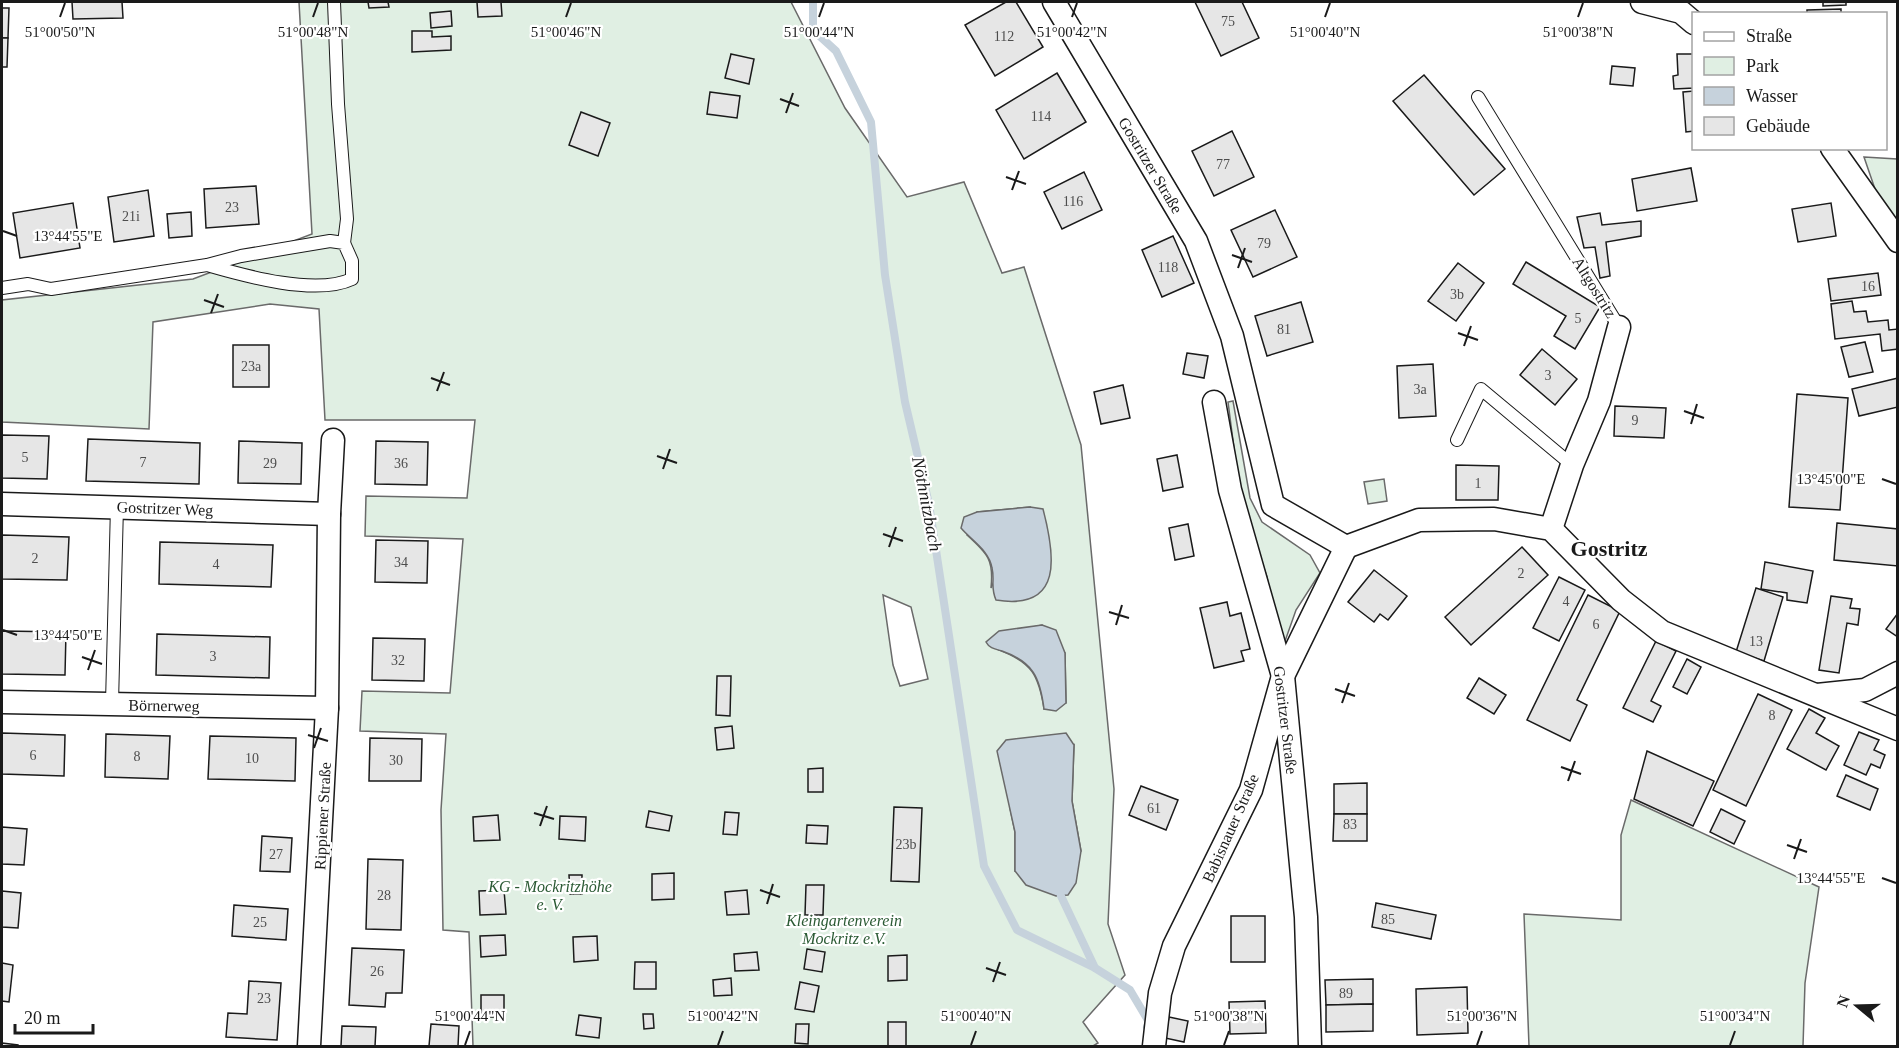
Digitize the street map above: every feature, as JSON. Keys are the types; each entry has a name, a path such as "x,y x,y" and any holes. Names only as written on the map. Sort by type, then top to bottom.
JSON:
{"street":[{"name":"Gostritzer Straße","path":"1054,2 1196,241 1232,336 1273,505 1346,547"},
{"path":"1642,2 1681,12 1692,21"},
{"path":"1833,150 1898,241"},
{"name":"Altgostritz","path":"1551,529 1572,465 1599,401 1619,327"},
{"name":"Gostritzer Straße","path":"1214,402 1230,490 1283,676 1306,917 1310,1047"},
{"name":"Rippiener Straße","path":"309,1047 327,708 329,514 333,440"},
{"name":"Gostritzer Weg","path":"2,504 329,514"},
{"path":"1346,547 1419,520 1494,519 1551,529 1620,600 1662,632 1898,729"},
{"name":"Babisnauer Straße","path":"1154,1047 1160,993 1174,946 1251,790 1283,676 1346,547"},
{"path":"1814,695 1865,690 1898,673"},
{"name":"Börnerweg","path":"2,702 327,708"}],"lane":[{"path":"207,265 236,274 310,285 337,286 352,279 352,261 344,243 347,219 338,104 334,2"},
{"name":"Altgostritz","path":"1478,97 1619,327"},
{"path":"2,288 28,284 51,289 207,265 299,245 330,241 344,243"},
{"path":"1457,440 1481,389 1572,465"},
{"path":"112,704 117,506"}],"green space":[{"path":"299,2 791,2 845,108 907,197 964,182 1002,273 1024,267 1081,445 1114,789 1108,924 1125,975 1083,1022 1098,1043 1093,1046 473,1046 469,932 443,930 441,810 446,734 360,731 362,691 450,693 463,539 365,536 366,496 467,498 475,420 325,420 319,309 270,304 153,322 149,429 2,422 2,300 193,279 312,234","holes":["1030,507 991,588 988,558 967,535 977,512","883,595 911,607 928,679 900,686 893,665","1042,625 1065,653 1066,703 1044,709 1040,688 1032,672 1019,660 999,650 1024,629","1074,745 1072,801 1081,851 1015,871 1015,832 1010,808"]},
{"path":"1864,157 1897,159 1897,237 1887,224"},
{"path":"1233,401 1250,498 1262,522 1310,555 1320,573 1296,610 1284,644 1279,642 1267,577 1241,502 1228,402"},
{"path":"1384,479 1387,501 1368,504 1364,482"},
{"path":"1631,800 1819,887 1805,983 1803,1046 1529,1046 1524,914 1621,920 1621,835"}],"water":[{"path":"1030,507 1043,509 1050,544 1050,576 1044,588 1034,597 1018,601 996,600 990,562 984,551 961,528 964,517 977,512"},
{"path":"1042,625 1056,630 1065,653 1066,703 1056,711 1044,709 1037,679 1028,666 1013,655 991,647 986,642 999,631"},
{"path":"1066,733 1074,745 1072,801 1081,851 1076,883 1068,895 1056,896 1026,885 1015,871 1015,832 997,751 1006,740"}],"building":[{"path":"72,2 122,2 123,18 73,19"},
{"path":"368,2 388,2 389,7 369,8"},
{"path":"477,2 501,2 502,16 478,17"},
{"path":"1006,2 1016,2 1043,47 995,76 965,25"},
{"path":"1195,2 1242,2 1259,38 1221,56"},
{"path":"1823,2 1846,2 1846,5 1823,6"},
{"path":"2,8 9,8 8,38 2,38"},
{"path":"1841,9 1841,12 1807,12 1807,10"},
{"path":"451,11 452,26 431,28 430,13"},
{"path":"412,31 432,31 432,37 451,36 451,50 412,52"},
{"path":"2,38 8,38 7,67 2,67"},
{"path":"731,54 754,59 749,84 725,78"},
{"path":"1677,54 1692,54 1692,88 1674,89 1673,76 1678,75"},
{"path":"1612,66 1635,68 1633,86 1610,84"},
{"path":"1057,73 1086,122 1024,159 996,110"},
{"path":"1424,75 1505,169 1474,195 1393,101"},
{"path":"1692,91 1692,131 1686,132 1683,92"},
{"path":"710,92 740,96 737,118 707,114"},
{"path":"581,112 610,123 598,156 569,145"},
{"path":"1232,131 1254,177 1214,196 1192,151"},
{"path":"1691,168 1697,201 1637,211 1632,179"},
{"path":"1084,172 1102,210 1062,229 1044,192"},
{"path":"256,186 259,224 206,228 204,189"},
{"path":"148,190 154,236 114,242 108,197"},
{"path":"73,203 80,248 20,258 13,213"},
{"path":"1831,203 1836,236 1798,242 1792,209"},
{"path":"1275,210 1297,257 1253,277 1231,230"},
{"path":"191,212 192,236 169,238 167,214"},
{"path":"1600,213 1602,225 1641,221 1641,236 1606,242 1610,276 1600,278 1595,247 1584,248 1577,217"},
{"path":"1173,236 1194,283 1162,297 1142,250"},
{"path":"1526,262 1600,307 1575,349 1554,336 1566,316 1513,284"},
{"path":"1458,263 1484,283 1456,321 1428,301"},
{"path":"1878,273 1881,295 1831,301 1828,279"},
{"path":"1852,301 1854,312 1866,311 1868,322 1888,320 1889,330 1898,329 1898,349 1882,351 1880,334 1835,339 1831,304"},
{"path":"1301,302 1313,342 1267,356 1255,316"},
{"path":"1865,342 1873,372 1849,377 1841,347"},
{"path":"233,345 269,345 269,387 233,387"},
{"path":"1542,349 1577,379 1555,405 1520,375"},
{"path":"1187,353 1208,356 1204,378 1183,374"},
{"path":"1433,364 1436,416 1399,418 1397,366"},
{"path":"1898,378 1898,407 1859,416 1852,389"},
{"path":"1123,385 1130,418 1101,424 1094,392"},
{"path":"1797,394 1848,398 1840,510 1789,507"},
{"path":"1615,406 1666,408 1664,438 1614,436"},
{"path":"2,435 49,436 47,479 2,478"},
{"path":"88,439 200,443 199,484 86,481"},
{"path":"239,441 302,443 301,484 238,483"},
{"path":"376,441 428,442 427,485 375,484"},
{"path":"1177,455 1183,487 1163,491 1157,459"},
{"path":"1456,465 1499,466 1498,500 1456,500"},
{"path":"1837,523 1898,529 1898,566 1834,560"},
{"path":"1188,524 1194,556 1175,560 1169,528"},
{"path":"2,535 69,537 67,580 2,579"},
{"path":"376,540 428,541 427,583 375,582"},
{"path":"160,542 273,545 271,587 159,584"},
{"path":"1522,547 1548,575 1471,645 1445,617"},
{"path":"1765,562 1813,571 1807,603 1787,600 1787,593 1761,589"},
{"path":"1374,570 1407,596 1388,620 1380,614 1374,622 1348,602"},
{"path":"1559,577 1585,590 1559,641 1533,628"},
{"path":"1756,588 1783,597 1764,661 1736,652"},
{"path":"1588,595 1620,611 1577,700 1587,705 1570,741 1527,720"},
{"path":"1831,596 1852,599 1850,608 1860,609 1858,625 1847,623 1839,673 1819,670"},
{"path":"1227,602 1230,616 1241,613 1250,649 1241,651 1244,661 1214,668 1200,608"},
{"path":"1898,613 1898,637 1886,629"},
{"path":"2,631 66,632 65,675 2,674"},
{"path":"157,634 270,637 269,678 156,675"},
{"path":"373,638 425,639 424,681 372,680"},
{"path":"1656,641 1676,651 1651,701 1661,706 1653,722 1623,708"},
{"path":"1687,659 1701,667 1687,694 1673,687"},
{"path":"717,676 731,676 730,716 716,715"},
{"path":"1479,678 1506,695 1494,714 1467,698"},
{"path":"1758,694 1792,710 1746,806 1713,790"},
{"path":"1809,709 1825,718 1816,733 1839,746 1826,770 1787,749"},
{"path":"732,726 734,748 717,750 715,728"},
{"path":"1859,732 1879,740 1874,750 1885,755 1880,768 1871,764 1866,775 1844,765"},
{"path":"2,733 65,735 64,776 2,774"},
{"path":"106,734 170,736 168,779 105,777"},
{"path":"210,736 296,738 295,781 208,779"},
{"path":"370,738 422,739 421,781 369,781"},
{"path":"1647,751 1714,781 1693,826 1634,799"},
{"path":"823,768 823,792 808,792 808,769"},
{"path":"1846,775 1878,789 1870,810 1837,796"},
{"path":"1367,783 1367,814 1334,814 1334,784"},
{"path":"1141,786 1178,800 1166,830 1129,815"},
{"path":"894,807 922,808 919,882 891,881"},
{"path":"1721,809 1745,821 1734,844 1710,832"},
{"path":"649,811 672,816 669,831 646,827"},
{"path":"725,812 739,813 737,835 723,834"},
{"path":"1334,814 1367,814 1367,841 1333,841"},
{"path":"498,815 500,840 474,841 473,817"},
{"path":"560,816 586,817 585,841 559,839"},
{"path":"807,825 828,826 827,844 806,843"},
{"path":"2,827 27,829 24,865 2,864"},
{"path":"262,836 292,838 290,872 260,871"},
{"path":"368,859 403,860 401,930 366,929"},
{"path":"674,873 674,899 652,900 652,874"},
{"path":"569,875 582,875 582,894 570,894"},
{"path":"806,885 824,885 823,915 805,915"},
{"path":"504,890 506,914 480,915 479,891"},
{"path":"747,890 749,914 727,915 725,892"},
{"path":"2,891 21,893 18,928 2,927"},
{"path":"1376,903 1436,915 1431,939 1372,927"},
{"path":"234,905 288,909 286,940 232,936"},
{"path":"1231,916 1265,916 1265,962 1231,962"},
{"path":"505,935 506,955 481,957 480,936"},
{"path":"597,936 598,960 574,962 573,937"},
{"path":"352,948 404,950 402,993 386,993 385,1007 349,1005"},
{"path":"807,949 825,952 822,972 804,969"},
{"path":"757,952 759,970 735,971 734,954"},
{"path":"907,955 907,980 888,981 888,956"},
{"path":"635,962 656,962 656,989 634,989"},
{"path":"2,963 13,965 9,1002 2,1001"},
{"path":"731,978 732,995 714,996 713,980"},
{"path":"1373,979 1373,1004 1326,1005 1325,980"},
{"path":"249,981 281,983 277,1040 226,1037 228,1013 247,1014"},
{"path":"800,982 819,986 814,1012 795,1009"},
{"path":"1467,987 1468,1033 1417,1035 1416,989"},
{"path":"481,995 504,995 504,1017 481,1017"},
{"path":"1265,1001 1266,1033 1230,1034 1229,1002"},
{"path":"1373,1004 1373,1031 1326,1032 1326,1005"},
{"path":"643,1014 653,1014 654,1028 644,1029"},
{"path":"579,1015 601,1018 599,1038 576,1035"},
{"path":"1169,1017 1188,1021 1184,1042 1165,1038"},
{"path":"888,1022 906,1022 906,1046 888,1046"},
{"path":"431,1024 459,1026 458,1046 429,1046"},
{"path":"796,1024 809,1024 808,1044 795,1043"},
{"path":"342,1026 376,1027 375,1046 341,1046"},
{"path":"2,1043 18,1045 18,1046 2,1046"}],"waterway":[{"name":"Nöthnitzbach","path":"813,2 813,30 836,51 871,122 885,275 905,402 929,504 984,866 1017,930 1095,968"},
{"name":"Nöthnitzbach","path":"1061,896 1095,968 1130,990 1149,1022 1147,1027"}],"district":[{"name":"Gostritz","path":"1609,548"}],"park label":[{"name":"KG - Mockritzhöhe e. V.","path":"550,895"},
{"name":"Kleingartenverein Mockritz e.V.","path":"844,929"}]}
